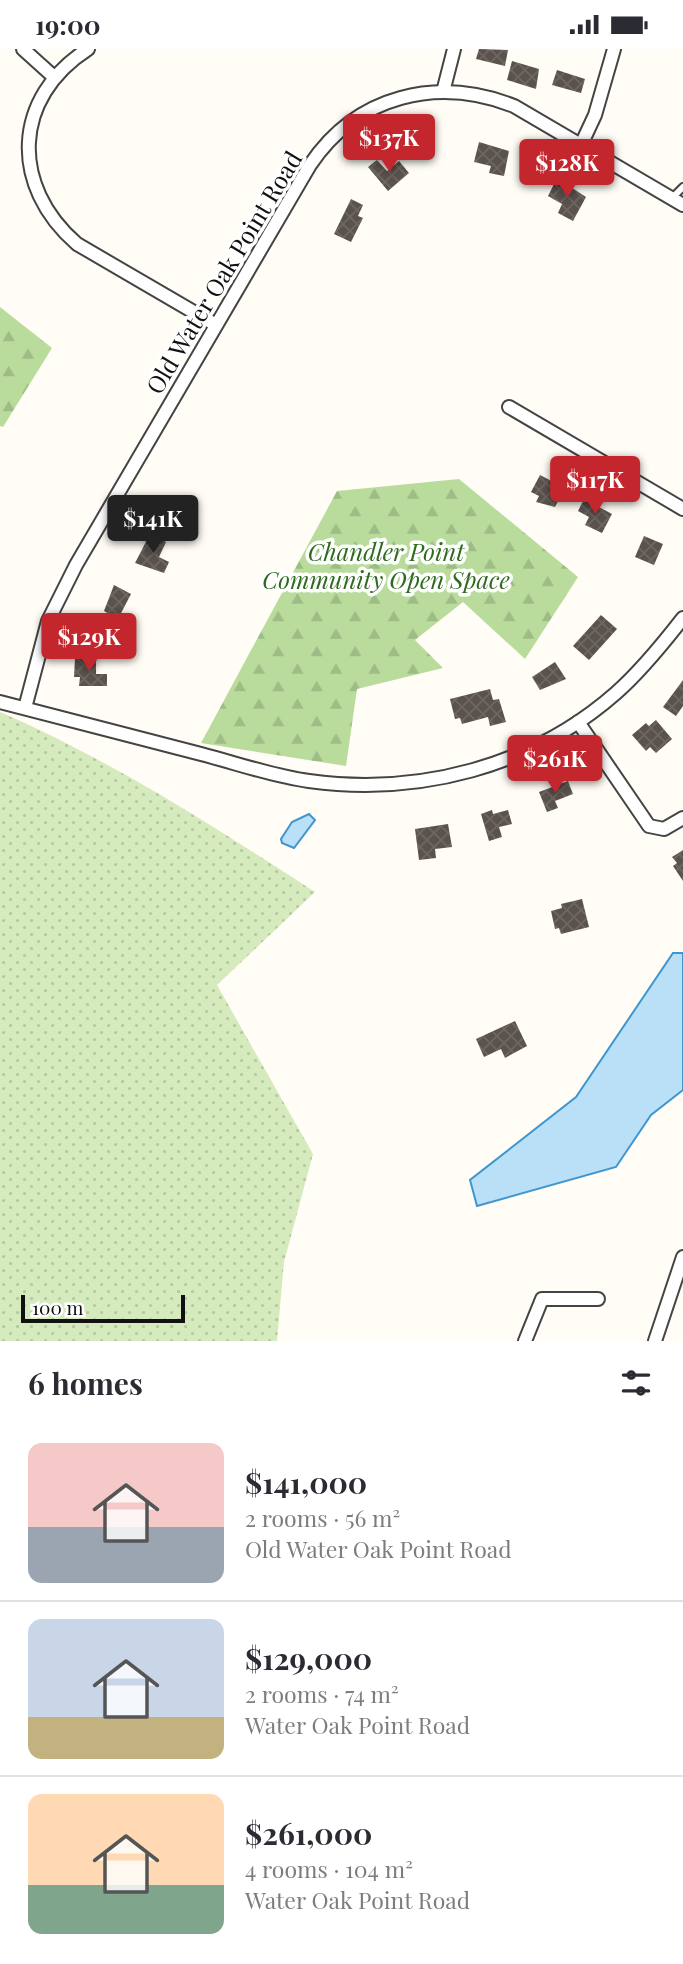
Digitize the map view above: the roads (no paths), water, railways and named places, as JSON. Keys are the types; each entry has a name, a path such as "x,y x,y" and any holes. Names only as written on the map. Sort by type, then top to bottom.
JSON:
{"street":[{"path":"23,49 54,77"},
{"path":"88,49 54,77 36,107 28,153 33,185 49,216 60,230 88,253 216,325"},
{"path":"443,92 454,49"},
{"path":"581,145 595,115 614,49"},
{"name":"Old Water Oak Point Road","path":"25,708 57,598 310,165 336,133 364,112 395,97 443,92 499,100 677,202"},
{"path":"509,407 683,509"},
{"path":"0,702 275,773 350,785 403,784 462,773 536,747 578,722 616,694 650,660 683,618"},
{"path":"578,722 649,826 664,829 683,818"},
{"path":"655,1341 683,1257"},
{"path":"525,1341 542,1299 598,1299"}],"lane":[{"path":"677,202 683,187"}],"water":[{"path":"309,814 315,820 294,848 282,843 281,839 292,822"},
{"path":"673,953 683,953 683,1090 651,1115 616,1167 477,1206 470,1180 576,1097"}],"park label":[{"name":"Chandler Point Community Open Space","path":"386,565"}]}
